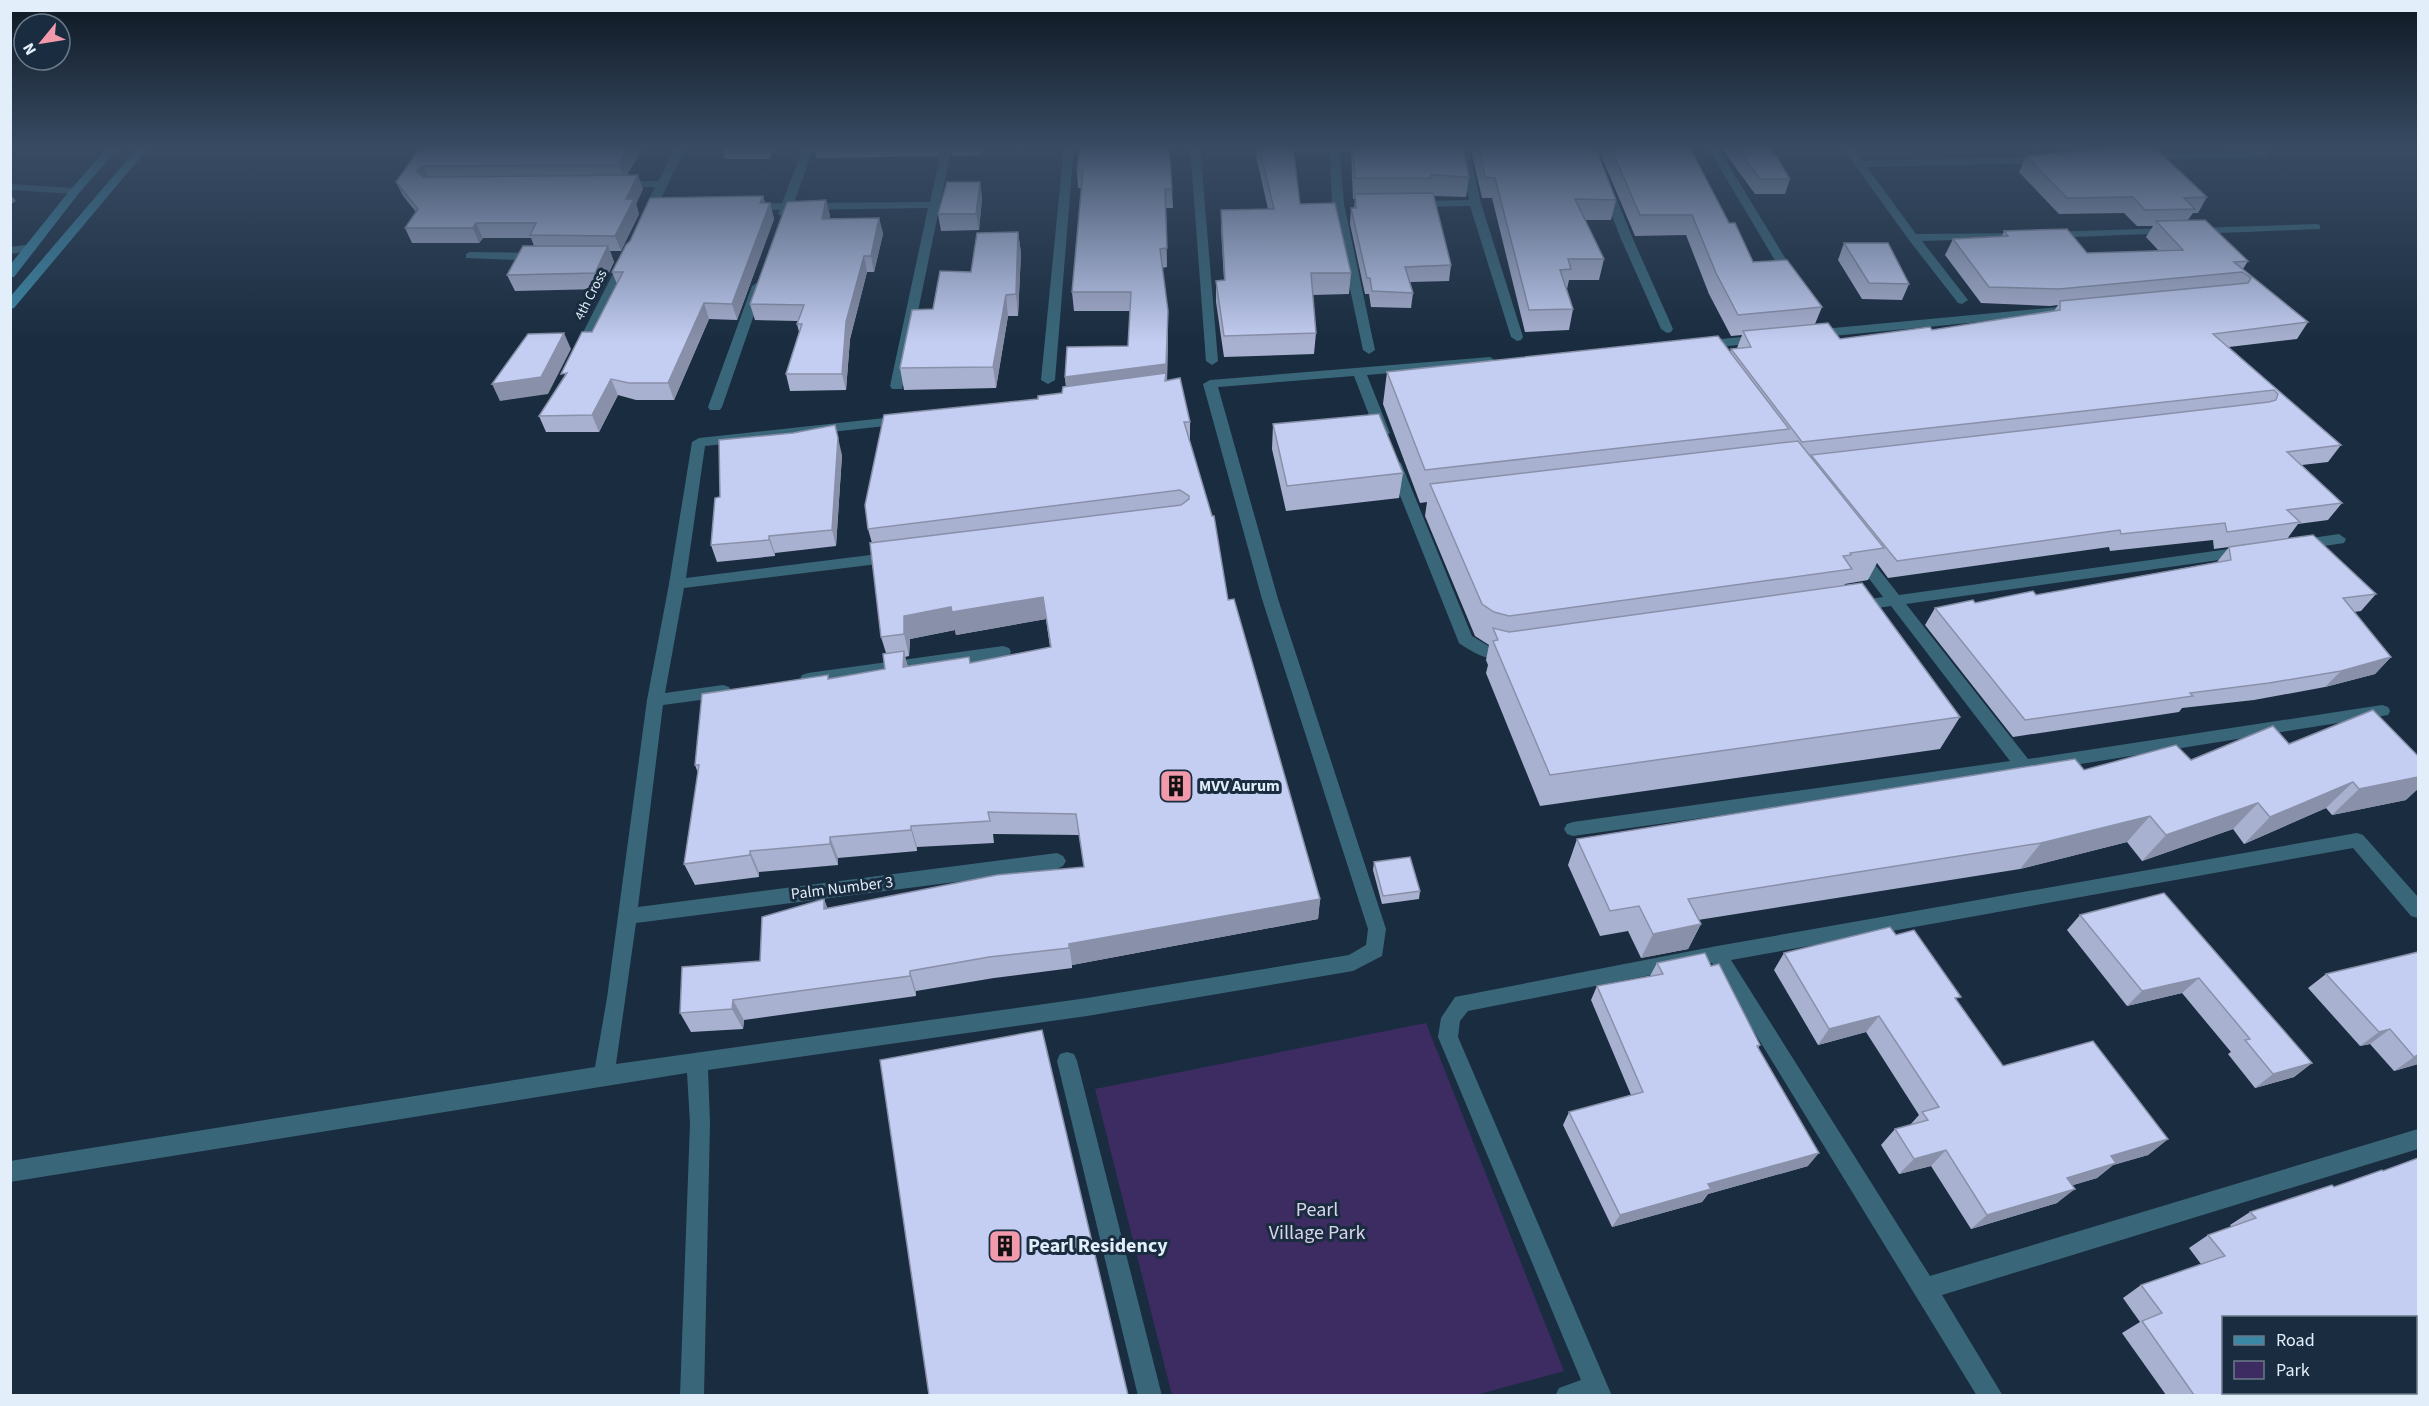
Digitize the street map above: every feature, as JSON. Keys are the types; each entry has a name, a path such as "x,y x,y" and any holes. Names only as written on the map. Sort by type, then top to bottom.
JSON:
{"main road":[{"path":"10,274 59,212"},
{"path":"10,305 89,212"}],"street":[{"path":"640,231 654,212"},
{"path":"778,229 784,212"},
{"path":"897,386 934,212"},
{"path":"1048,380 1063,212"},
{"path":"1200,212 1212,361"},
{"path":"1344,212 1369,350"},
{"path":"1479,212 1517,337"},
{"path":"1616,212 1667,329"},
{"path":"1752,212 1797,287"},
{"path":"1893,212 1962,300"},
{"path":"1913,238 2316,227"},
{"path":"10,251 32,248"},
{"name":"4th Cross","path":"574,362 625,254"},
{"path":"470,256 549,257"},
{"path":"715,407 763,273"},
{"path":"1801,335 2082,309"},
{"path":"1683,346 1779,338"},
{"path":"1700,345 1714,363"},
{"path":"10,1172 604,1075 1087,1007 1353,963 1375,950 1377,930 1270,599 1210,384 1508,360"},
{"path":"1359,372 1419,510 1465,639 1481,651 1501,656 1524,652"},
{"path":"604,1075 655,700 678,584 699,442 913,419"},
{"path":"2280,547 2339,539"},
{"path":"1852,546 2024,766"},
{"path":"1837,609 2257,550"},
{"path":"678,584 912,554"},
{"path":"794,681 1003,652"},
{"path":"655,700 736,689"},
{"path":"1573,829 2024,766 2382,711"},
{"path":"1567,1395 1598,1391 1448,1037 1450,1018 1462,1003 1717,954 2357,840 2418,910"},
{"name":"Palm Number 3","path":"627,916 1057,861"},
{"path":"1717,954 1991,1395"},
{"path":"1067,1061 1150,1395"},
{"path":"692,1395 700,1123 697,1063"},
{"path":"1925,1289 2418,1139"}],"green space":[{"name":"Pearl Village Park","path":"1426,1023 1564,1371 1476,1395 1172,1395 1095,1089"}],"building":[{"path":"416,212 628,212 615,236 530,235 536,223 476,223 473,228 405,228"},
{"path":"644,212 767,212 732,304 704,303 668,383 629,383 611,379 592,415 539,416 567,373 561,374 582,332 592,332 623,272 612,272"},
{"path":"784,212 824,212 822,219 879,218 871,256 864,256 846,322 842,374 786,374 802,324 797,324 804,305 750,304"},
{"path":"939,212 976,212 976,214 938,214"},
{"path":"1079,212 1166,212 1167,248 1160,249 1168,311 1166,364 1065,377 1067,347 1128,346 1131,292 1072,292"},
{"path":"1221,212 1337,212 1351,273 1311,273 1316,333 1224,336 1216,281 1225,280"},
{"path":"1352,212 1438,212 1451,265 1405,267 1413,293 1372,291 1370,278 1367,278"},
{"path":"1504,212 1581,212 1604,259 1568,259 1571,269 1560,270 1573,309 1529,310"},
{"path":"1639,212 1723,212 1729,223 1735,223 1753,262 1787,260 1822,307 1738,315 1716,273 1692,215 1640,215"},
{"path":"2205,220 2248,261 2234,262 2308,322 2213,334 2341,445 2287,452 2342,503 2287,510 2300,522 2227,532 2225,523 2121,534 2120,530 1897,561 1811,455 2269,402 2276,400 2278,394 2274,390 1802,442 1731,349 1751,347 1743,331 1828,323 1840,339 1930,327 1932,330 2060,310 2060,301 2248,283 2251,278 2242,272 2059,289 1989,287 1953,239 2008,236 2004,231 2067,229 2087,253 2183,250 2156,221"},
{"path":"1018,232 1016,294 1006,295 993,367 900,368 912,310 933,309 940,271 971,272 977,233"},
{"path":"1844,243 1888,243 1909,284 1869,283"},
{"path":"523,246 608,246 595,273 507,275"},
{"path":"564,333 541,377 492,384 528,334"},
{"path":"1718,336 1789,429 1425,470 1387,372"},
{"path":"1166,373 1165,381 1180,378 1190,422 1184,422 1212,516 1214,516 1228,600 1234,599 1320,899 1069,944 1069,948 989,957 910,971 910,976 733,1000 732,1009 680,1013 682,967 760,961 762,917 824,899 824,909 997,875 1084,867 1076,814 988,812 990,821 911,826 911,830 830,837 830,844 750,851 750,855 684,864 699,765 695,765 702,694 828,675 828,679 885,669 883,654 904,651 903,667 969,657 970,663 1051,647 1043,597 952,612 951,607 904,616 904,634 881,637 870,543 1181,505 1189,499 1189,496 1180,490 868,529 865,505 884,415 1038,399 1038,396 1062,393 1063,387"},
{"path":"1379,414 1403,473 1287,486 1273,424"},
{"path":"835,425 838,438 832,530 769,536 769,540 711,545 715,498 720,497 719,440 793,433"},
{"path":"1798,441 1884,548 1843,556 1852,569 1509,616 1494,612 1482,604 1430,484"},
{"path":"2313,535 2376,594 2343,598 2391,657 2341,671 2190,693 2193,696 2025,720 1935,608 1973,600 1975,603 2033,591 2036,595 2231,560 2229,547"},
{"path":"1862,583 1960,717 1550,775 1493,641 1498,640 1493,628 1509,632"},
{"path":"2373,710 2418,756 2418,777 2359,789 2353,782 2270,817 2258,803 2166,835 2150,816 2041,843 1688,899 1701,924 1653,934 1639,906 1610,911 1577,839 2075,759 2084,770 2176,745 2191,760 2273,726 2289,744"},
{"path":"1410,857 1420,891 1383,896 1374,862"},
{"path":"2164,893 2312,1063 2273,1074 2245,1040 2250,1039 2199,978 2142,991 2080,915"},
{"path":"1890,927 1896,935 1914,930 1961,997 1955,998 2003,1066 2093,1041 2168,1139 2111,1156 2116,1163 2067,1178 2075,1189 1987,1215 1946,1150 1914,1159 1895,1129 1928,1120 1922,1112 1939,1107 1879,1016 1829,1029 1784,953"},
{"path":"2418,952 2418,1055 2414,1057 2390,1029 2379,1032 2326,974"},
{"path":"1705,953 1711,966 1719,964 1760,1045 1757,1046 1819,1153 1708,1184 1711,1189 1620,1215 1569,1112 1643,1092 1597,986 1663,974 1657,963"},
{"name":"Pearl Residency","path":"1042,1030 1128,1395 929,1395 880,1060"},
{"path":"2418,1158 2418,1395 2327,1394 2417,1394 2417,1316 2222,1316 2222,1394 2224,1394 2194,1395 2142,1321 2162,1313 2141,1285 2225,1256 2208,1235 2256,1218 2250,1212"}],"place":[{"name":"MVV Aurum","path":"1176,786"},
{"name":"Pearl Residency","path":"1005,1246"}]}
